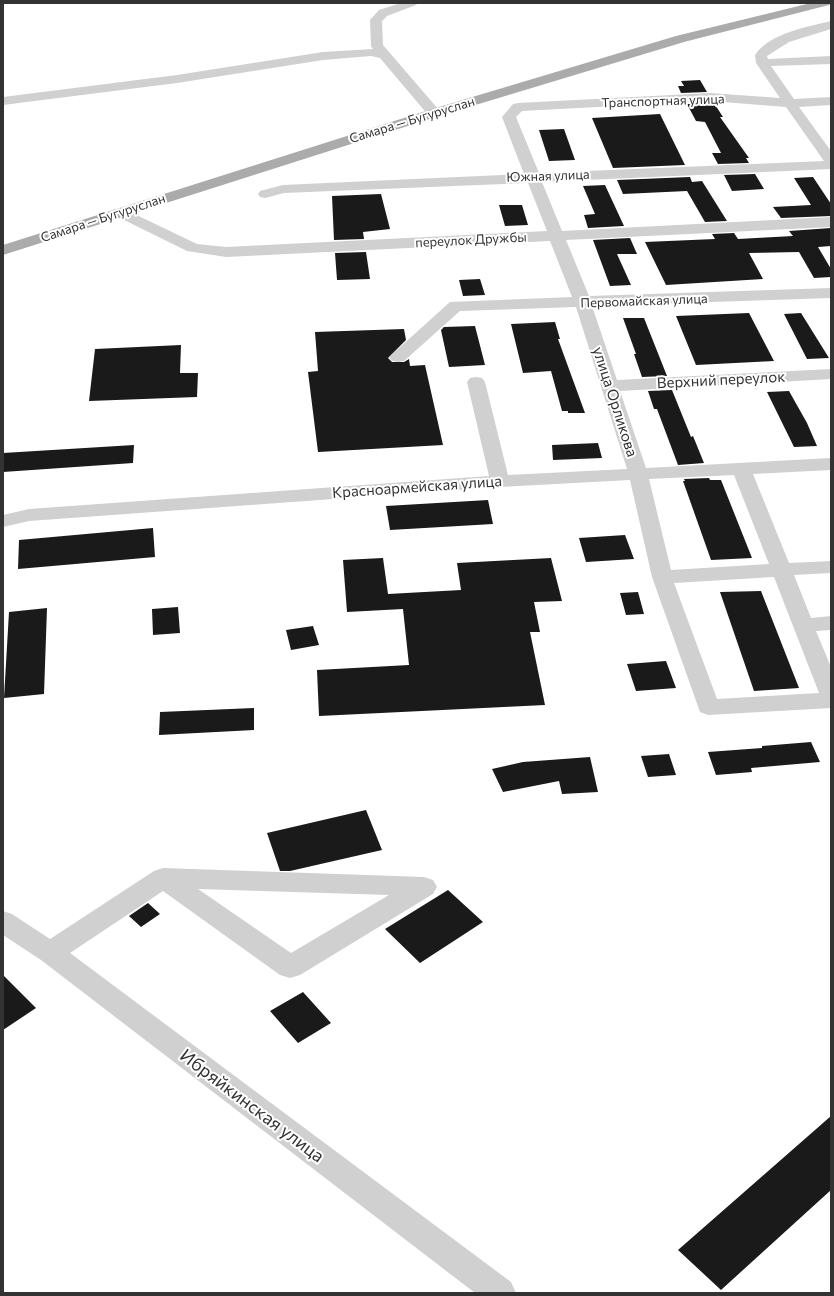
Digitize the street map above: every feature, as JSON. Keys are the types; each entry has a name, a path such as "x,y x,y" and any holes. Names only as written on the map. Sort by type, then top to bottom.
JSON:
{"main road":[{"name":"Самара — Бугуруслан","path":"3,250 434,113 680,38 809,4 825,3"}],"street":[{"path":"412,3 384,13 376,20 377,46 434,113"},
{"path":"831,26 791,37 769,47 761,55 762,63 831,161"},
{"path":"3,101 177,79 323,56 371,52 385,55"},
{"path":"762,63 831,60"},
{"name":"Транспортная улица","path":"518,107 710,97 789,103 831,101"},
{"name":"улица Орликова","path":"518,107 509,117 558,235 583,303 638,473 662,577 708,707 831,700"},
{"name":"Южная улица","path":"265,194 283,189 831,165"},
{"name":"переулок Дружбы","path":"119,212 194,248 226,252 831,222"},
{"name":"Первомайская улица","path":"398,357 456,306 583,303 831,293"},
{"name":"Верхний переулок","path":"610,386 831,374"},
{"path":"476,382 500,481"},
{"name":"Красноармейская улица","path":"3,521 29,516 500,481 831,464"},
{"path":"741,468 831,695"},
{"path":"662,577 831,567"},
{"path":"803,625 831,623"},
{"path":"50,953 163,878 424,887 290,967 163,878"},
{"name":"Ибряйкинская улица","path":"3,921 50,953 500,1293"}],"building":[{"path":"700,80 707,92 681,93 678,86 684,86 681,81"},
{"path":"714,103 723,117 720,117 749,158 746,158 749,163 718,164 712,153 721,153 705,122 696,121 687,104"},
{"path":"660,114 685,165 613,168 592,118"},
{"path":"564,129 575,160 549,161 539,130"},
{"path":"755,174 764,189 732,191 724,175"},
{"path":"690,177 692,182 702,181 727,221 705,222 687,191 623,194 617,180"},
{"path":"813,177 831,204 831,216 781,218 773,207 811,205 794,178"},
{"path":"605,185 624,226 588,228 584,215 595,214 583,186"},
{"path":"381,194 390,229 363,232 364,239 334,240 332,196"},
{"path":"499,205 522,205 528,225 505,226"},
{"path":"831,228 831,246 818,247 831,269 831,277 814,278 799,252 749,253 763,279 666,285 645,242 715,239 712,234 734,233 738,239 793,236 789,231"},
{"path":"630,238 637,254 617,254 631,285 610,286 593,240"},
{"path":"366,252 370,279 337,280 335,253"},
{"path":"480,279 485,295 463,296 459,280"},
{"path":"749,313 774,361 696,365 676,316"},
{"path":"801,313 829,358 807,359 784,314"},
{"path":"623,318 644,318 667,376 642,377 634,354 636,354"},
{"path":"555,322 560,339 558,339 585,413 568,413 568,411 562,411 551,371 523,373 511,324"},
{"path":"475,326 485,365 449,367 441,330 444,327"},
{"path":"404,329 406,340 388,358 392,362 404,362 409,359 410,366 425,365 443,445 318,452 308,372 318,371 315,332"},
{"path":"181,345 180,373 198,373 197,397 89,401 95,349"},
{"path":"672,390 691,437 693,436 704,463 678,465 657,409 654,409 648,391"},
{"path":"789,391 807,423 817,446 794,447 767,392"},
{"path":"598,443 602,458 553,460 552,445"},
{"path":"134,445 133,463 3,472 3,453"},
{"path":"709,478 710,480 721,480 752,558 711,560 683,481 685,481 684,479"},
{"path":"488,500 493,524 390,530 386,506"},
{"path":"153,528 155,557 18,569 19,540"},
{"path":"625,535 634,559 586,562 579,538"},
{"path":"383,558 388,594 461,590 457,563 551,558 562,601 534,602 540,632 530,632 545,705 319,716 317,670 409,665 403,609 347,612 343,560"},
{"path":"761,591 799,688 754,691 720,592"},
{"path":"638,592 644,614 626,615 620,593"},
{"path":"178,607 180,633 153,635 152,609"},
{"path":"47,608 44,694 4,698 9,612"},
{"path":"313,626 319,645 291,650 286,630"},
{"path":"666,661 676,688 636,691 627,664"},
{"path":"254,708 254,730 159,735 160,712"},
{"path":"811,742 820,762 751,768 752,772 716,775 708,752 762,748 762,746"},
{"path":"669,754 676,775 648,777 641,756"},
{"path":"590,757 598,792 562,794 559,781 503,792 492,769 523,762"},
{"path":"366,810 382,850 290,871 280,871 267,833"},
{"path":"448,890 483,922 420,963 385,929"},
{"path":"148,903 160,914 141,927 129,916"},
{"path":"3,975 36,1008 3,1030"},
{"path":"303,992 331,1023 298,1043 270,1011"},
{"path":"831,1116 831,1190 721,1290 678,1250"}]}
